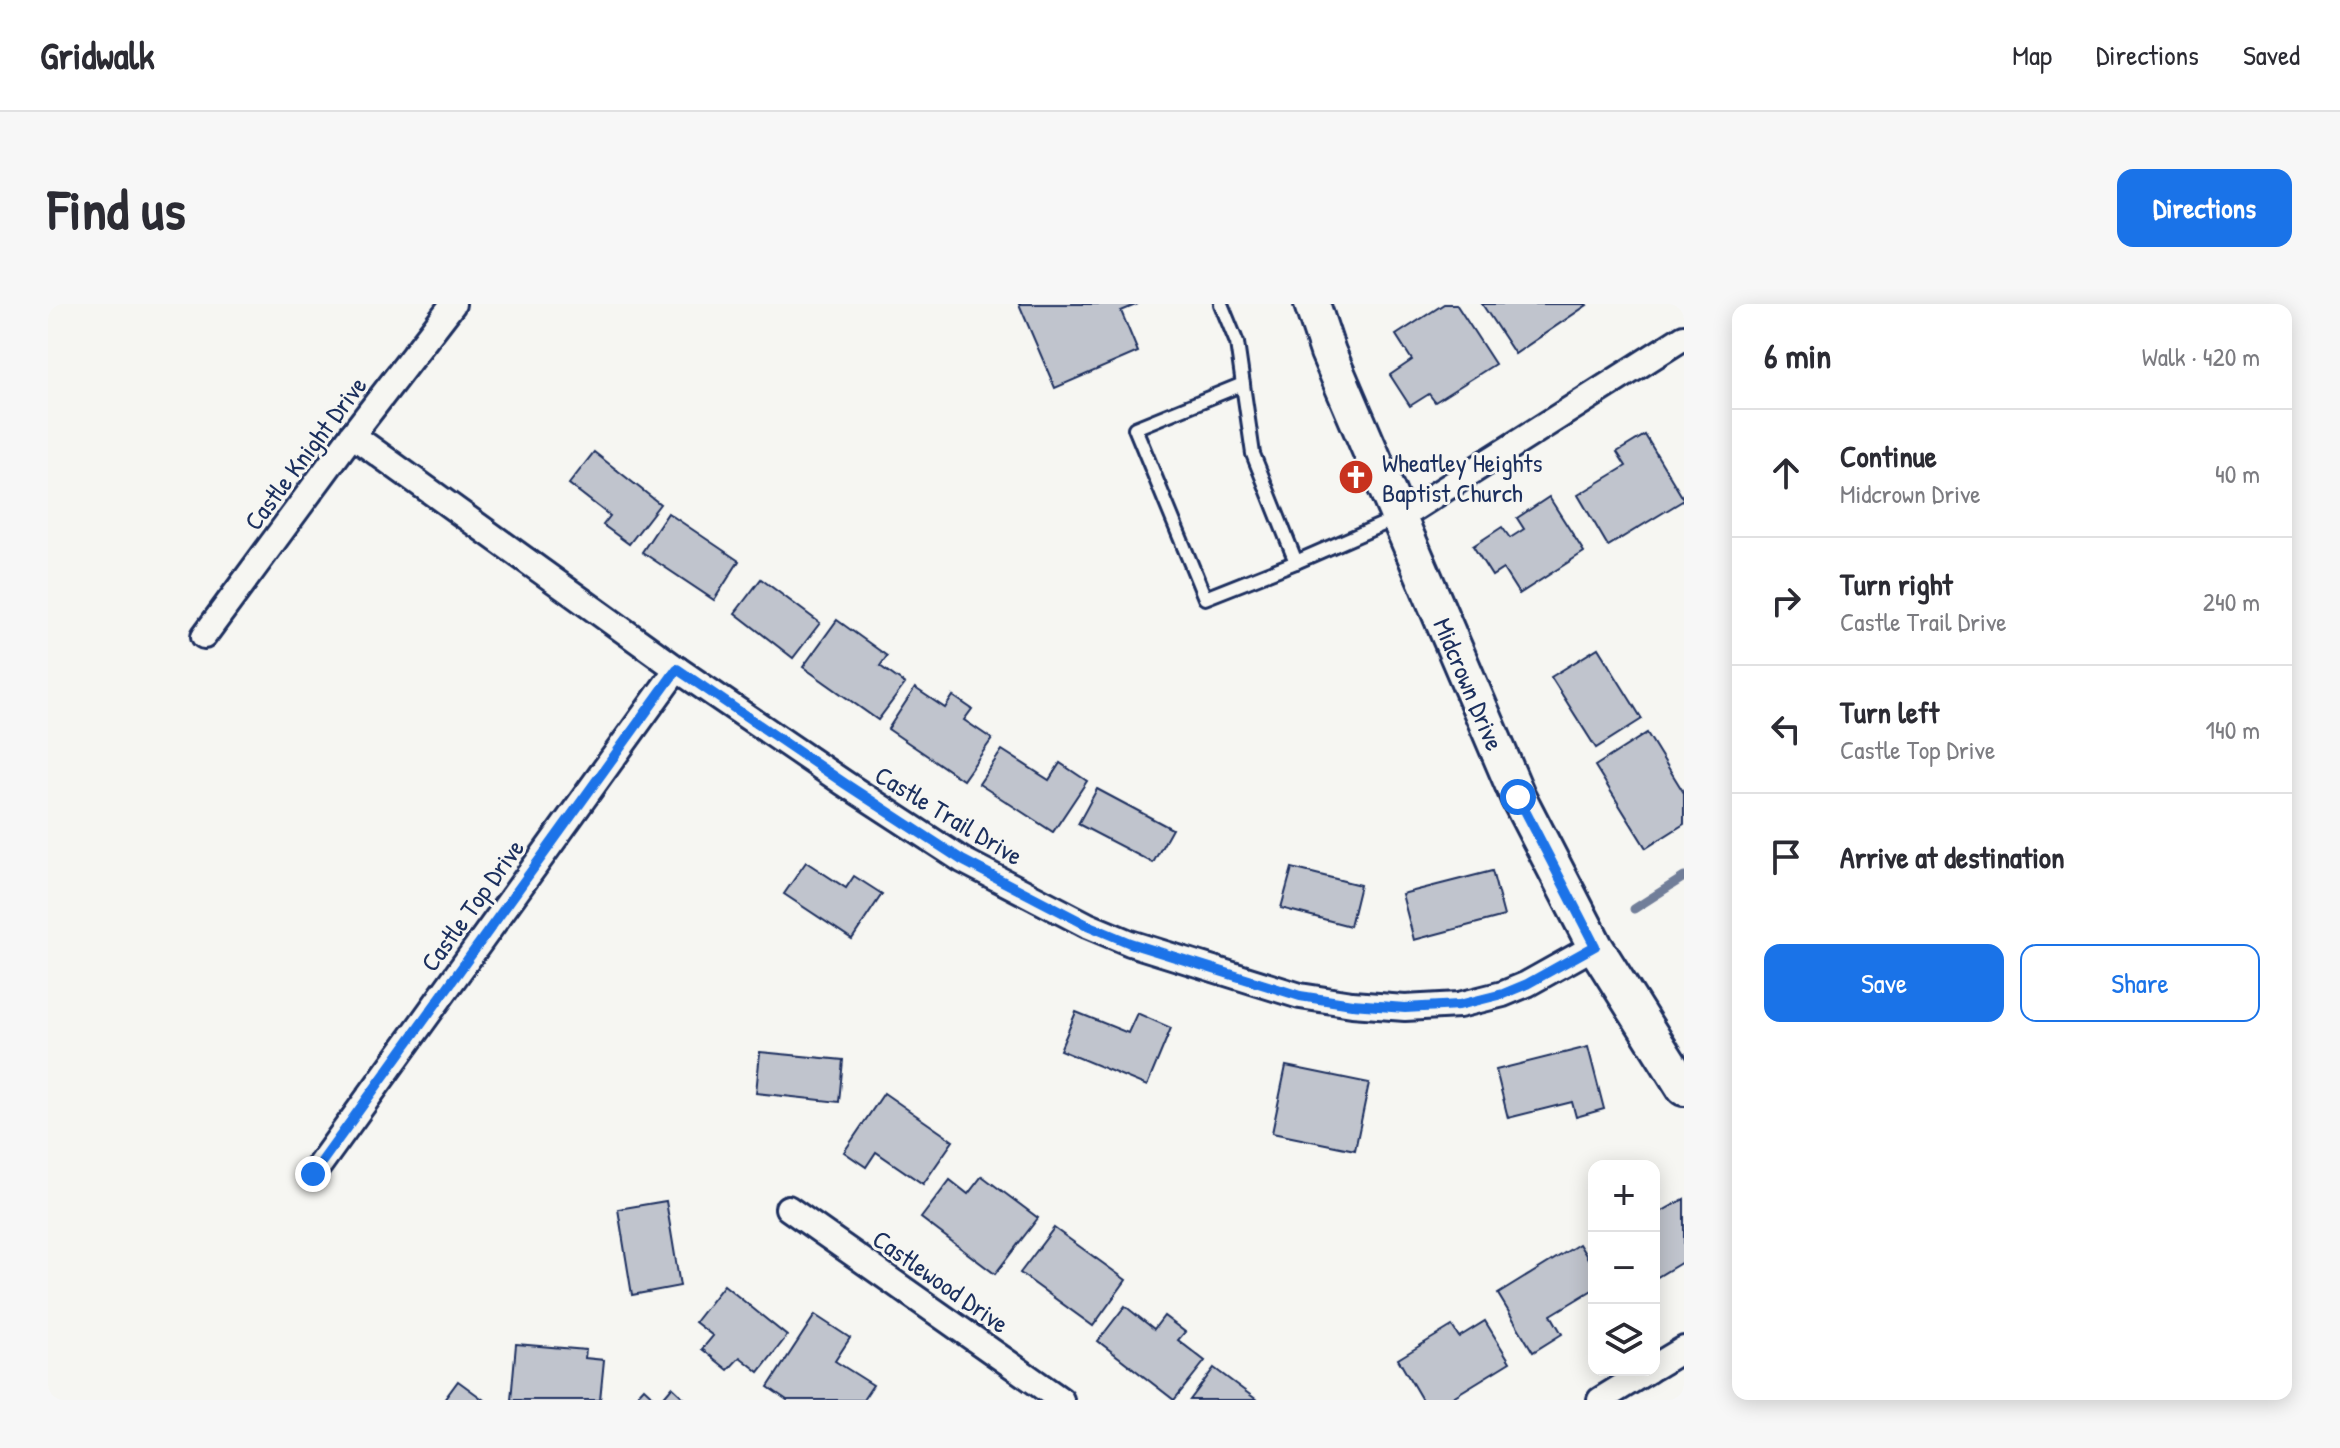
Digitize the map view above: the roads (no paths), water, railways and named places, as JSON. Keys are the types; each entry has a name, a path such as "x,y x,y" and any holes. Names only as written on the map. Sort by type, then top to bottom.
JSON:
{"street":[{"name":"Castle Knight Drive","path":"204,636 453,304"},
{"name":"Midcrown Drive","path":"1312,304 1328,352 1518,797 1595,946 1684,1088"},
{"path":"1399,518 1684,337"},
{"name":"Castle Trail Drive","path":"352,435 677,669 844,783 962,860 1087,925 1130,943 1300,996 1405,1008 1459,1005 1503,994 1595,946"},
{"name":"Castle Top Drive","path":"313,1174 677,669"},
{"name":"Castlewood Drive","path":"788,1208 1061,1400"},
{"path":"1660,1363 1684,1349"},
{"path":"1600,1400 1639,1376"}],"lane":[{"path":"1221,304 1237,343 1253,454 1296,562"},
{"path":"1243,384 1135,428 1205,598 1399,518"}],"waterway":[{"path":"1634,909 1684,877"}],"place":[{"name":"Wheatley Heights Baptist Church","path":"1356,477"}]}
